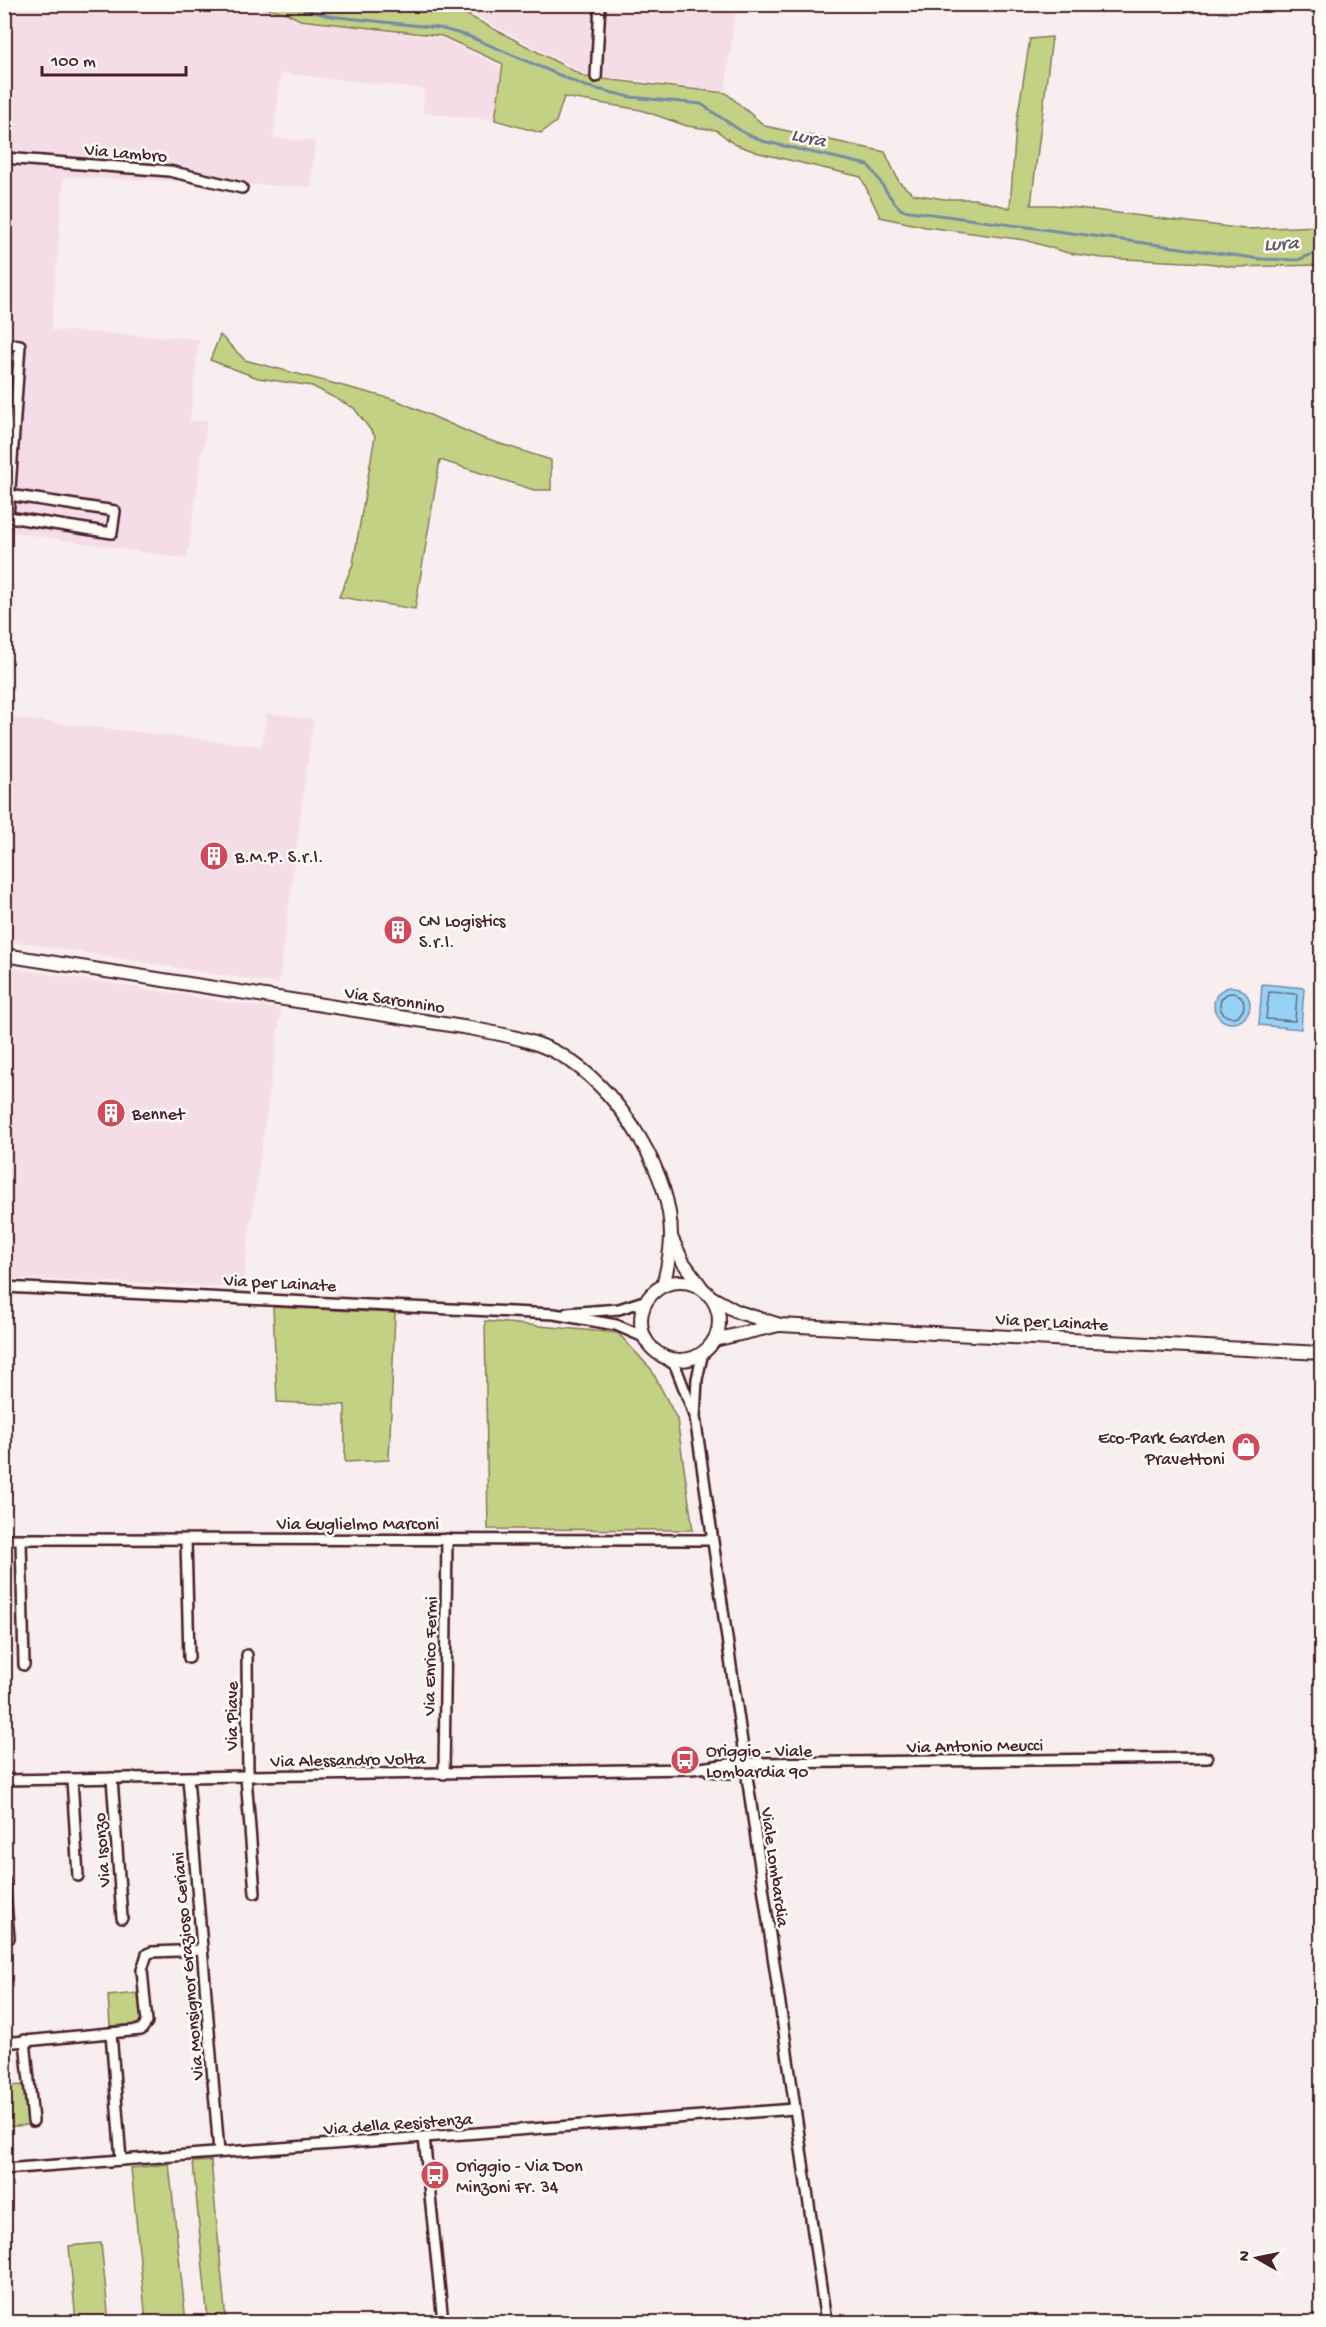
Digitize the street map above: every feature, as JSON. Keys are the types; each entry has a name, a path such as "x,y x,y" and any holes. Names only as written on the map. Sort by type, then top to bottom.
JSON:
{"main road":[{"name":"Via Saronnino","path":"4,955 469,1028 524,1039 548,1049 580,1068 622,1110 644,1147 658,1180 671,1235 682,1262 707,1294"},
{"name":"Via Saronnino","path":"663,1286 671,1235"},
{"path":"684,1282 707,1294 719,1318 714,1340 703,1352 680,1360 657,1353 644,1336 641,1324 647,1300 663,1286 684,1282"},
{"name":"Via per Lainate","path":"707,1294 738,1312 780,1325 1322,1353"},
{"name":"Via per Lainate","path":"714,1340 780,1325"}],"street":[{"path":"596,77 600,4"},
{"name":"Via Lambro","path":"4,158 169,171 243,188"},
{"path":"4,344 20,345 9,495 8,517 112,533 115,511 9,495"},
{"name":"Via per Lainate","path":"4,1287 554,1314 619,1309 647,1300"},
{"name":"Via per Lainate","path":"554,1314 616,1325 644,1336"},
{"name":"Viale Lombardia","path":"703,1352 697,1379 695,1417 826,2322"},
{"name":"Viale Lombardia","path":"657,1353 675,1365 695,1417"},
{"name":"Via Guglielmo Marconi","path":"4,1539 711,1540"},
{"name":"Via Enrico Fermi","path":"444,1774 447,1539"},
{"path":"21,1540 24,1665"},
{"path":"186,1540 189,1658"},
{"name":"Via Piave","path":"247,1655 247,1777 255,1893"},
{"name":"Via Antonio Meucci","path":"744,1765 1207,1758"},
{"name":"Via Alessandro Volta","path":"4,1780 692,1769 729,1773 744,1765"},
{"name":"Via Isonzo","path":"112,1778 122,1918"},
{"name":"Via Monsignor Grazioso Ceriani","path":"188,1778 219,2152"},
{"path":"72,1779 78,1876"},
{"path":"4,1880 9,1938"},
{"path":"4,2043 111,2033 145,2027 142,1970 147,1954 202,1950"},
{"path":"111,2033 121,2160"},
{"path":"25,2040 33,2121"},
{"name":"Via della Resistenza","path":"4,2169 794,2109"},
{"path":"424,2137 443,2322"}],"shaded area":[{"path":"4,5 248,5 287,14 299,21 441,38 502,67 495,120 423,113 424,89 281,73 273,138 315,141 311,187 64,177 51,330 199,339 190,421 207,420 187,559 5,531"},
{"path":"434,5 736,5 725,91 587,75 459,7"},
{"path":"266,713 313,719 279,984 5,940 5,717 262,746"},
{"name":"Bennet","path":"5,967 281,1010 242,1287 5,1278"}],"green space":[{"path":"400,4 458,10 585,77 726,93 765,126 885,152 899,182 913,194 944,199 974,199 1010,208 1016,126 1030,39 1052,37 1031,205 1054,205 1245,229 1321,226 1321,265 1234,267 1207,263 1102,258 1068,253 1025,240 926,227 880,217 861,177 759,153 734,144 716,130 687,126 641,110 564,97 556,122 541,133 495,120 503,64 442,36 300,20 287,13 254,5"},
{"path":"220,335 245,360 396,400 482,438 551,460 551,490 534,490 440,460 415,609 339,597 353,564 375,436 354,408 312,386 258,378 210,360"},
{"path":"273,1307 395,1313 389,1460 345,1462 345,1405 277,1402"},
{"path":"485,1321 618,1333 651,1369 677,1419 693,1530 488,1529"},
{"path":"138,1993 141,2024 110,2026 108,1996"},
{"path":"24,2085 28,2125 5,2127 5,2086"},
{"path":"211,2161 226,2322 208,2322 193,2162"},
{"path":"169,2164 186,2322 146,2322 131,2168"},
{"path":"101,2243 109,2322 76,2322 69,2246"}],"water":[{"path":"1262,984 1304,988 1301,1029 1259,1025"},
{"path":"1232,987 1245,992 1250,1005 1245,1018 1232,1023 1219,1018 1214,1005 1219,992"}],"waterway":[{"name":"Lura","path":"286,4 329,16 439,28 468,36 585,86 630,97 701,104 741,131 762,141 868,165 892,200 902,210 1261,259 1298,260 1322,250"}],"place":[{"name":"B.M.P. S.r.l.","path":"214,856"},
{"name":"CN Logistics S.r.l.","path":"398,930"},
{"name":"Bennet","path":"111,1113"},
{"name":"Eco-Park Garden Pravettoni","path":"1246,1447"},
{"name":"Origgio - Viale Lombardia 90","path":"685,1760"},
{"name":"Origgio - Via Don Minzoni Fr. 34","path":"435,2175"}]}
